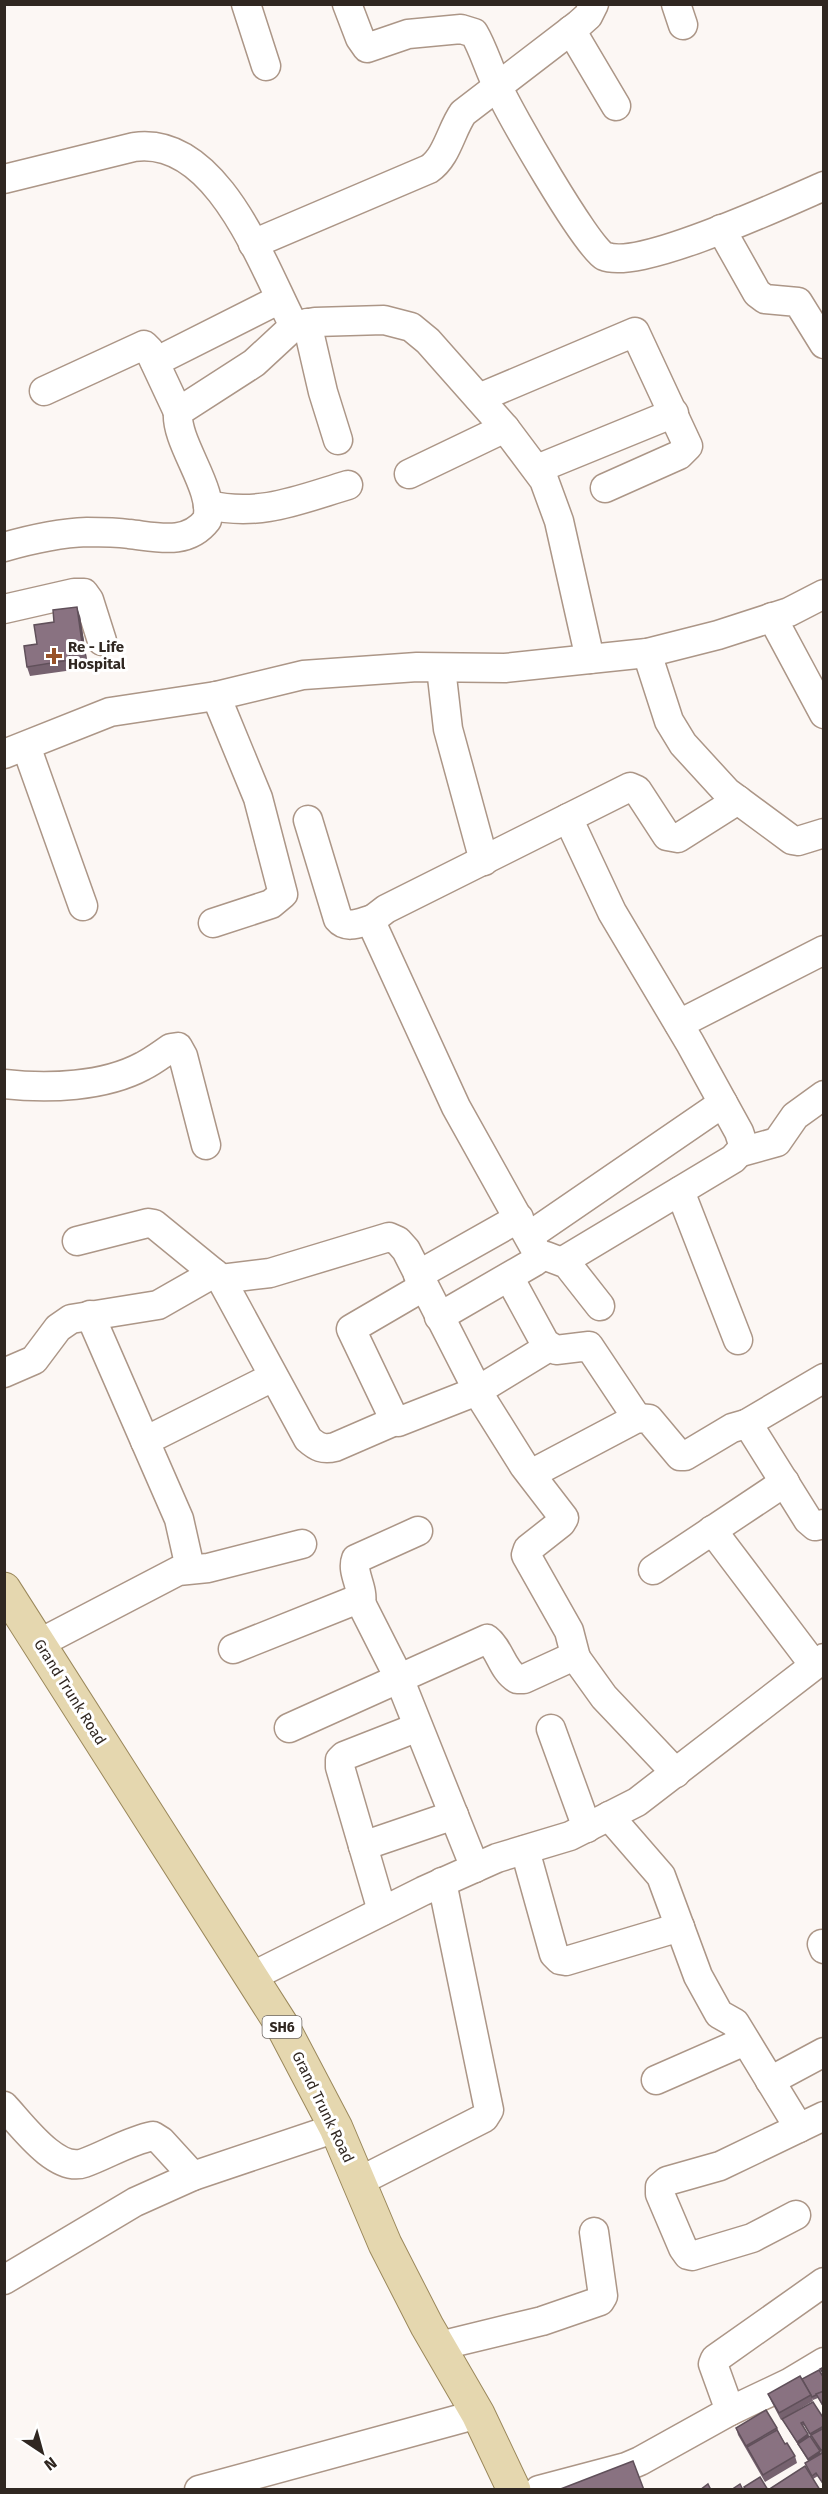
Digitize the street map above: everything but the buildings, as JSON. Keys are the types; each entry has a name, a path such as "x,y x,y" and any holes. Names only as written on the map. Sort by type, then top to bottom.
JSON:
{"main road":[{"name":"Grand Trunk Road","path":"4,1589 282,2027 336,2128 385,2244 478,2414 514,2490"}],"street":[{"path":"246,4 266,66"},
{"path":"347,4 360,38 367,48 408,34 461,29 471,31 498,87 577,223 602,255 622,259 686,244 824,186"},
{"path":"253,244 429,169 438,161 456,122 463,113 572,30 588,16 594,4"},
{"path":"572,30 616,106"},
{"path":"4,179 134,147 165,148 188,160 208,178 234,211 280,299 300,325 339,440"},
{"path":"721,230 759,296 798,302 824,344"},
{"path":"155,362 280,299"},
{"path":"178,412 260,359 300,325 384,320 411,327 428,341 505,428 537,469 547,486 559,521 591,659"},
{"path":"479,398 634,332 638,336 688,444 687,449 604,488"},
{"path":"4,547 36,538 87,532 118,532 155,539 174,538 191,533 203,525 209,513 180,426 178,412 147,347 139,346 44,391"},
{"path":"537,469 674,413"},
{"path":"409,474 505,428"},
{"path":"208,505 244,511 262,509 348,485"},
{"path":"4,609 74,593 84,593 89,600 102,641"},
{"path":"83,906 15,750 110,712 216,696 303,675 441,668 505,668 647,653 718,635 789,612 824,594"},
{"path":"772,617 824,714"},
{"path":"647,653 669,721 697,760 738,800 792,840 798,841 824,833"},
{"path":"441,668 448,729 484,861"},
{"path":"213,923 271,904 283,894 258,798 216,696"},
{"path":"308,820 338,919 349,926 373,919 386,909 632,787 636,789 667,836 673,839 738,800"},
{"path":"568,818 612,912 679,1024 742,1139 744,1147 741,1152"},
{"path":"373,919 374,926 456,1107 537,1242 575,1272 600,1306"},
{"path":"679,1024 824,950"},
{"path":"4,1084 50,1086 82,1084 137,1069 171,1048 177,1047 183,1056 206,1145"},
{"path":"394,1421 352,1328 420,1281 680,1191 741,1152 777,1142 795,1116 822,1099"},
{"path":"537,1242 723,1103"},
{"path":"680,1191 738,1340"},
{"path":"77,1241 148,1223 154,1224 218,1276 308,1439 317,1447 326,1449 335,1447 394,1421 398,1422 477,1391 549,1347"},
{"path":"4,1373 34,1360 64,1323 71,1319 158,1305 218,1276 270,1273 389,1238 398,1241 406,1250 477,1391 531,1474 564,1519 528,1549 526,1555 568,1631 576,1658 604,1697 676,1773"},
{"path":"439,1317 538,1259 537,1242"},
{"path":"508,1276 549,1347 556,1350 589,1346 637,1418"},
{"path":"90,1316 178,1519 190,1568"},
{"path":"145,1441 273,1377"},
{"path":"531,1474 637,1418 649,1419 680,1456 685,1456 732,1428 746,1424 824,1378"},
{"path":"746,1424 812,1524 819,1526 824,1524"},
{"path":"653,1570 785,1482"},
{"path":"250,1977 442,1882 496,1858 570,1836 637,1802 819,1661 712,1530"},
{"path":"418,1531 356,1558 355,1565 362,1592 361,1603 399,1678 475,1868"},
{"path":"40,1643 178,1571 208,1568 302,1544"},
{"path":"233,1649 353,1601 361,1603"},
{"path":"289,1728 483,1639 492,1643 510,1674 517,1679 524,1679 572,1657 576,1658"},
{"path":"382,1911 340,1767 340,1760 344,1756 418,1727"},
{"path":"551,1729 598,1822 661,1876 690,1960 720,2014 733,2021 770,2081 811,2122 720,2166 668,2181 662,2185 659,2190 683,2248 688,2255 692,2256 752,2238 796,2215"},
{"path":"363,1846 454,1815"},
{"path":"525,1850 554,1954 560,1960 566,1961 680,1927"},
{"path":"358,2182 484,2118 489,2110 442,1882"},
{"path":"656,2080 745,2041"},
{"path":"770,2081 824,2052"},
{"path":"4,2106 38,2144 67,2164 81,2164 153,2136 161,2141 193,2176"},
{"path":"4,2280 135,2202 193,2176 336,2128"},
{"path":"439,2346 542,2321 600,2301 603,2296 594,2232"},
{"path":"729,2411 713,2364 715,2359 824,2282"},
{"path":"539,2490 626,2467 729,2411 789,2383 824,2362"},
{"path":"203,2489 478,2414"}],"place":[{"name":"Re - Life Hospital","path":"54,656"}]}
